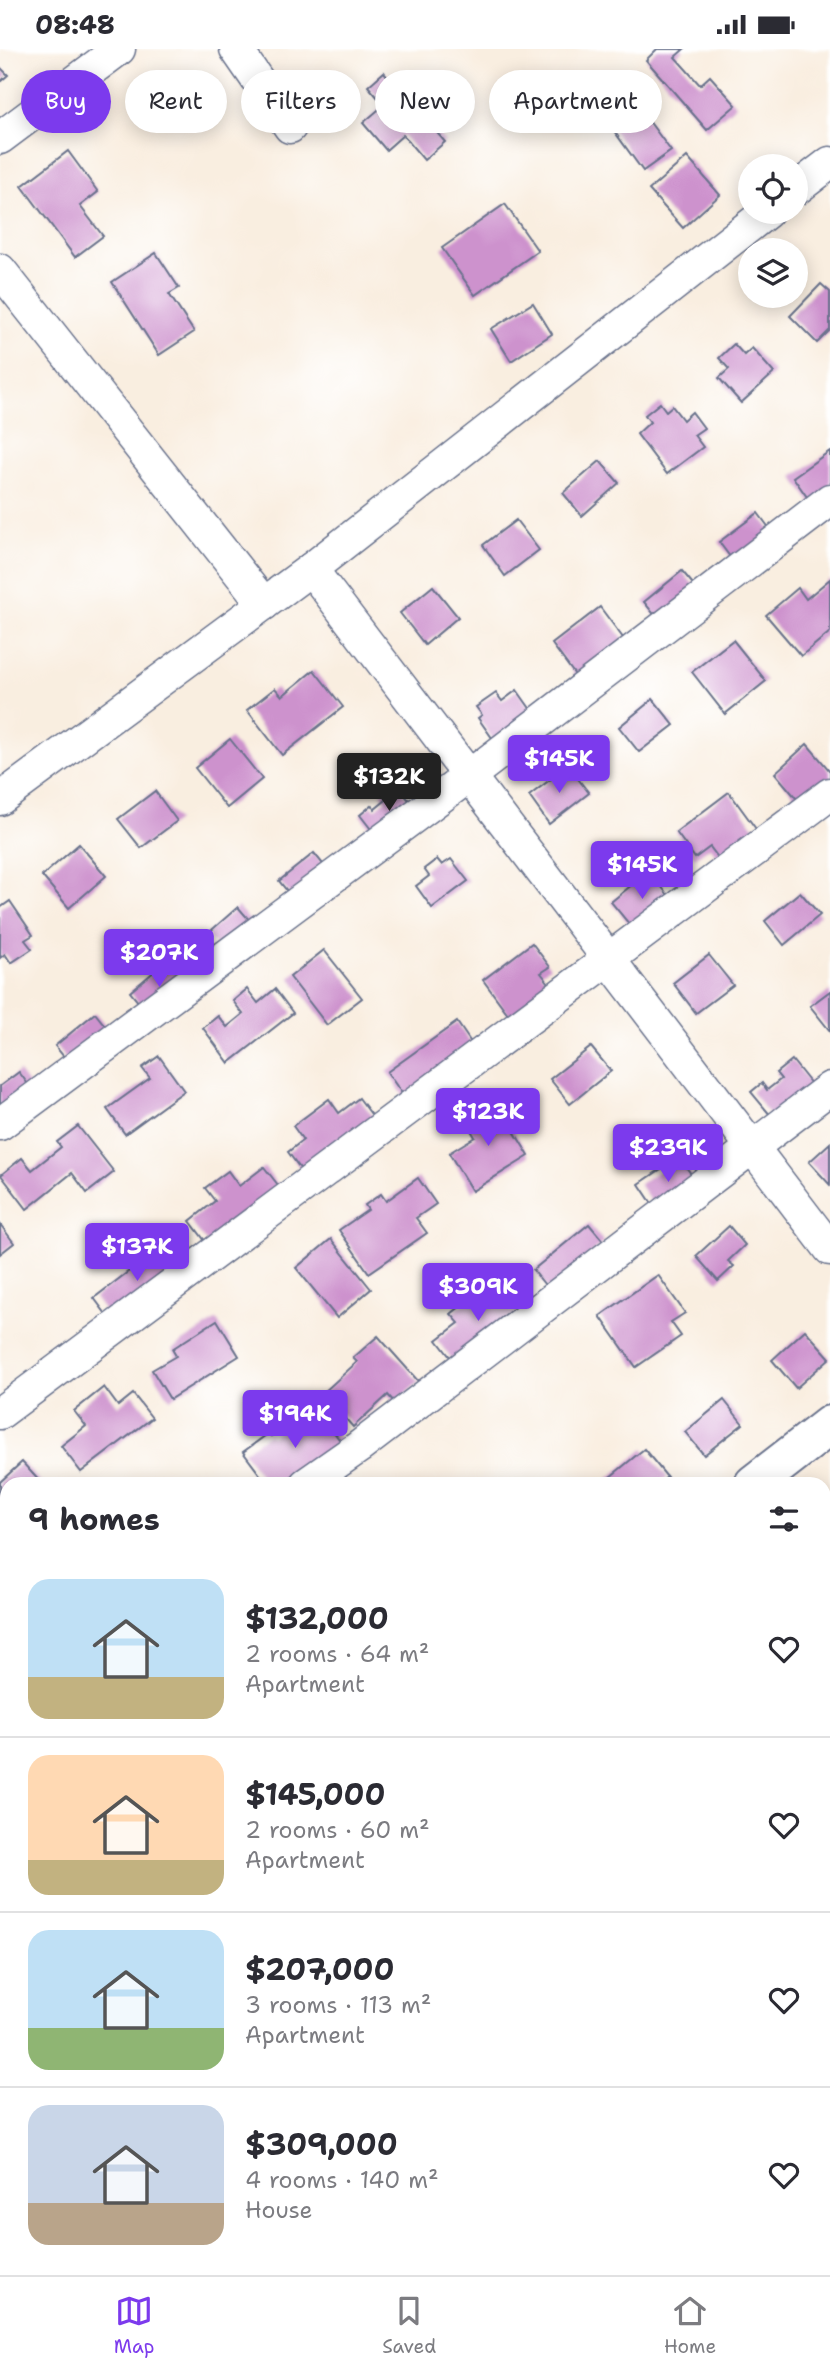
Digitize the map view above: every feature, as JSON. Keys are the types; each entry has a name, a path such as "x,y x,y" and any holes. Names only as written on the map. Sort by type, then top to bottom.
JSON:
{"street":[{"path":"0,138 119,49"},
{"path":"236,49 251,70"},
{"path":"808,180 830,163"},
{"path":"0,799 311,569 752,224"},
{"path":"0,270 264,604"},
{"path":"0,1124 469,776 830,501"},
{"path":"311,569 830,1249"},
{"path":"0,1413 830,794"},
{"path":"316,1477 830,1088"},
{"path":"763,1477 830,1425"}],"building":[{"path":"657,49 684,49 675,57 700,85 710,76 736,105 707,130 662,78 662,70 655,70 646,60"},
{"path":"0,67 8,75 0,82"},
{"path":"375,80 375,94 368,86"},
{"path":"375,113 375,133 437,133 445,142 424,160 403,135 386,150 363,123"},
{"path":"616,133 658,133 671,151 643,171"},
{"path":"68,151 98,192 80,206 103,236 75,257 22,186"},
{"path":"687,157 720,195 683,228 649,190"},
{"path":"505,204 538,251 475,295 442,248"},
{"path":"156,253 179,288 169,294 194,332 159,355 112,282"},
{"path":"821,284 830,292 830,330 817,343 790,316 798,308 808,308 808,297"},
{"path":"533,303 552,334 511,361 491,329"},
{"path":"734,344 744,355 752,348 774,373 741,403 719,378 729,369 719,358"},
{"path":"660,403 666,411 672,406 683,420 692,412 704,428 694,435 703,447 667,474 637,434 650,422 645,415"},
{"path":"830,451 830,495 814,507 793,477"},
{"path":"600,461 619,483 582,516 563,493"},
{"path":"758,513 776,537 737,566 719,542"},
{"path":"516,520 539,550 505,576 483,545"},
{"path":"682,571 703,596 665,628 644,602"},
{"path":"830,579 830,632 801,656 766,615 798,588 806,599"},
{"path":"433,586 458,617 425,645 400,613"},
{"path":"600,607 632,650 584,687 552,644"},
{"path":"733,640 766,681 725,714 692,672"},
{"path":"314,670 343,707 282,755 247,710 275,688 282,696"},
{"path":"517,690 541,724 502,752 478,718 482,715 476,707 496,693 502,701"},
{"path":"653,699 674,725 639,752 619,727"},
{"path":"230,739 262,779 227,808 195,768"},
{"path":"807,744 830,771 830,781 802,805 775,773"},
{"path":"568,766 589,793 549,824 529,796"},
{"path":"394,782 418,811 381,842 360,815 372,805 375,809 386,800 381,793"},
{"path":"155,791 177,821 141,848 118,819"},
{"path":"729,792 764,840 726,868 710,847 695,858 676,832"},
{"path":"79,844 106,876 69,908 42,876"},
{"path":"314,853 331,874 296,902 279,881"},
{"path":"437,859 442,865 451,859 468,881 432,908 416,886 429,876 424,869"},
{"path":"649,871 672,900 634,930 611,902"},
{"path":"800,892 820,915 784,945 765,921"},
{"path":"10,901 33,935 25,940 32,949 11,963 5,954 0,958 0,908"},
{"path":"238,907 257,929 226,957 206,935"},
{"path":"532,943 550,967 541,973 552,987 511,1018 483,980"},
{"path":"324,950 362,998 327,1025 290,977"},
{"path":"709,955 733,985 696,1013 673,983"},
{"path":"168,960 189,985 151,1018 130,992"},
{"path":"247,989 258,1003 275,989 293,1013 229,1063 203,1028 218,1016 227,1027 243,1014 233,1001"},
{"path":"830,991 830,1031 810,1006"},
{"path":"95,1013 118,1042 73,1068 55,1046"},
{"path":"457,1022 474,1047 408,1102 387,1072"},
{"path":"591,1047 611,1071 570,1104 550,1079"},
{"path":"159,1056 184,1091 125,1134 107,1109 150,1078 142,1068"},
{"path":"792,1060 816,1090 776,1122 751,1092 762,1083 767,1090 781,1079 776,1073"},
{"path":"19,1072 36,1095 0,1121 0,1086"},
{"path":"359,1098 377,1122 305,1175 288,1152 303,1140 293,1126 329,1099 339,1113"},
{"path":"497,1103 529,1156 472,1191 449,1153 475,1137 466,1122"},
{"path":"78,1126 114,1172 87,1193 72,1173 27,1209 1,1175 22,1158 32,1170 61,1147 57,1142"},
{"path":"830,1143 830,1185 809,1162"},
{"path":"679,1157 698,1184 657,1211 639,1184"},
{"path":"264,1167 282,1190 209,1246 190,1221 215,1201 205,1188 228,1171 239,1186"},
{"path":"418,1178 436,1204 416,1218 427,1233 369,1273 339,1230 368,1210 365,1205 381,1194 386,1201"},
{"path":"0,1224 14,1243 0,1254"},
{"path":"589,1224 604,1242 549,1290 533,1270"},
{"path":"729,1226 745,1245 728,1261 734,1266 718,1281 696,1256"},
{"path":"331,1239 371,1289 337,1318 296,1268"},
{"path":"163,1245 181,1268 112,1322 94,1298"},
{"path":"658,1275 685,1313 671,1322 681,1336 636,1367 600,1316"},
{"path":"504,1287 521,1310 454,1362 437,1340 459,1323 451,1314 475,1295 482,1304"},
{"path":"217,1320 239,1356 170,1399 152,1370 176,1356 172,1349"},
{"path":"805,1330 830,1358 796,1388 772,1360"},
{"path":"378,1336 419,1382 395,1403 388,1395 353,1427 323,1393 357,1362 353,1358"},
{"path":"104,1387 118,1406 133,1394 152,1418 81,1472 61,1446 86,1426 74,1411"},
{"path":"724,1400 743,1424 704,1455 685,1432"},
{"path":"314,1405 344,1446 313,1477 262,1477 243,1452 269,1433 271,1436"},
{"path":"644,1449 667,1477 610,1477"},
{"path":"22,1462 36,1477 6,1477"}]}
